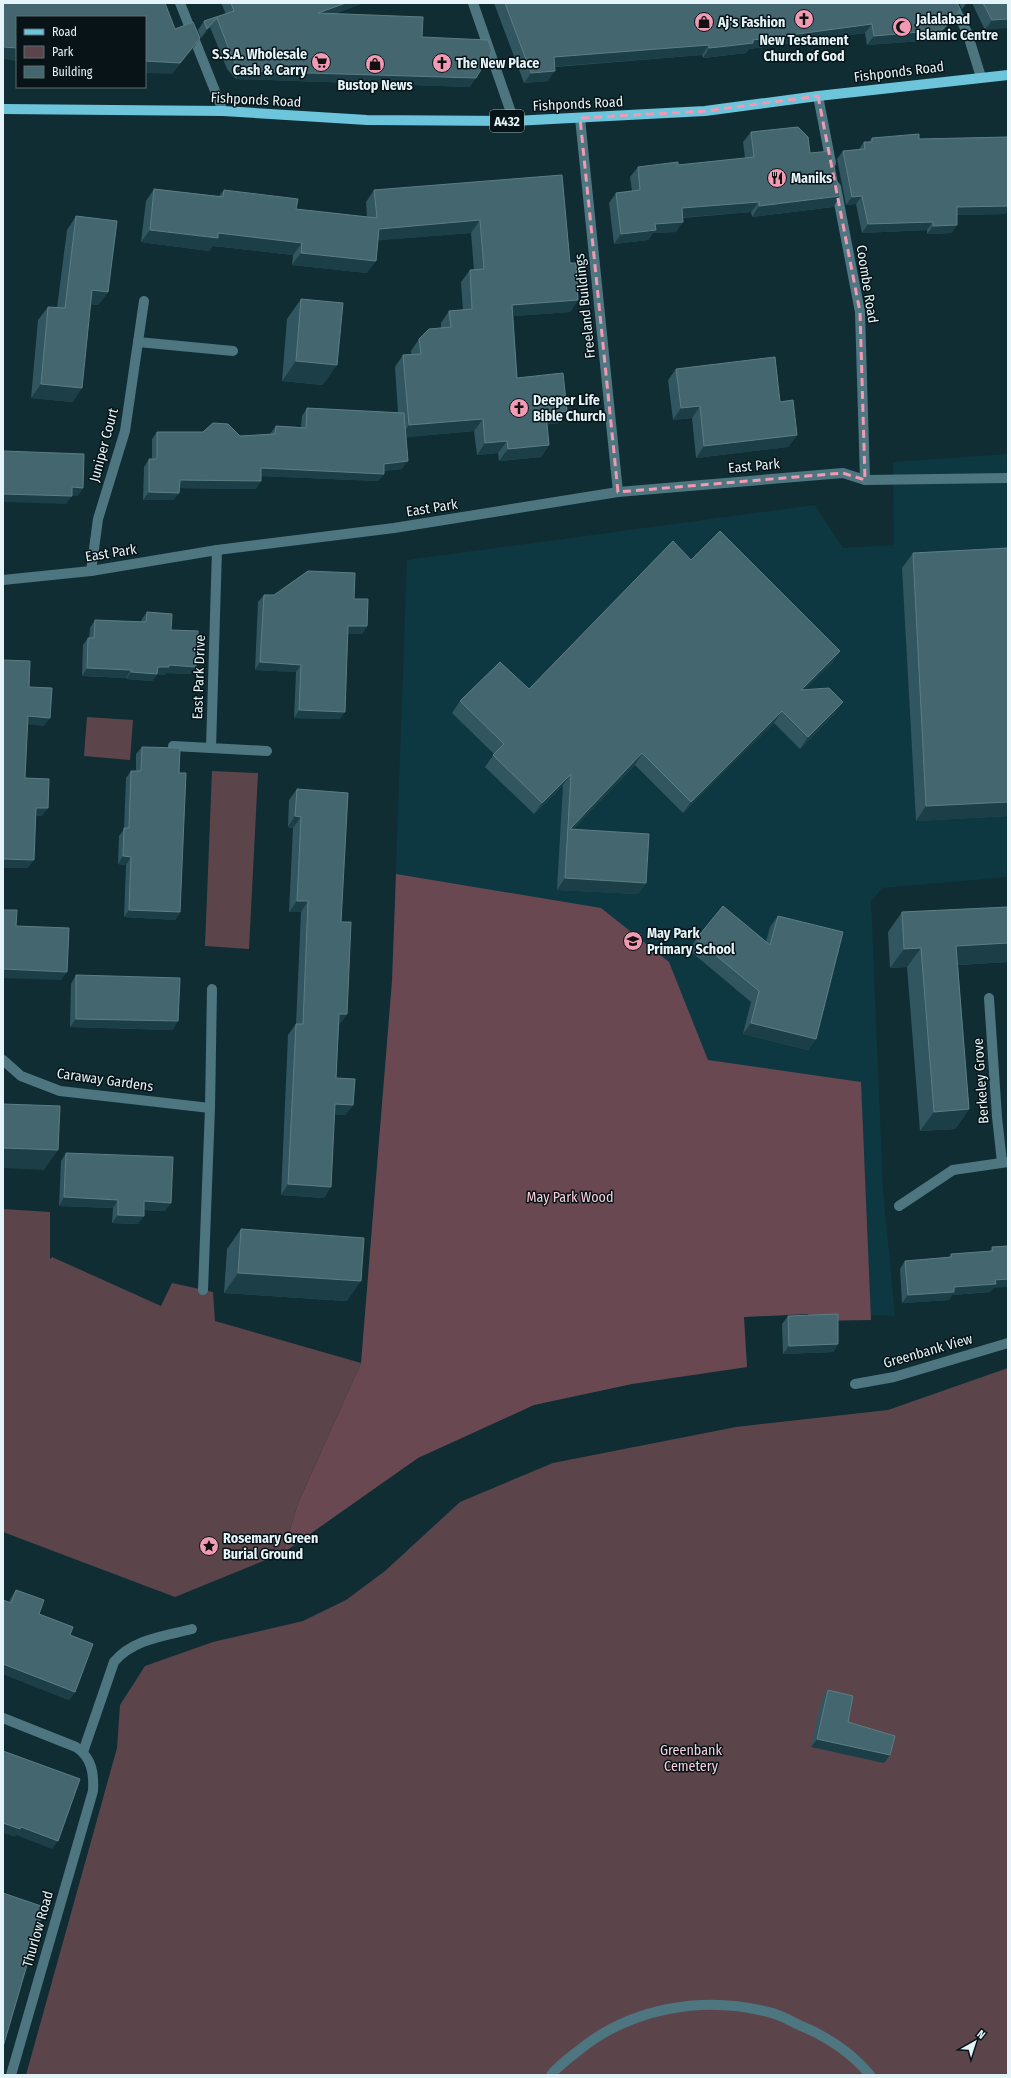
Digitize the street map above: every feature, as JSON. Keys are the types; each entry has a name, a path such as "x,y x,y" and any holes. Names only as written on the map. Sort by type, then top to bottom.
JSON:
{"main road":[{"name":"Fishponds Road","path":"3,109 223,112 367,120 514,121 705,112 818,96 1008,75"}],"street":[{"path":"180,3 223,112"},
{"path":"473,3 514,121"},
{"path":"952,3 967,32 980,77"},
{"name":"Coombe Road","path":"818,96 860,312 865,480"},
{"name":"Freeland Buildings","path":"580,118 618,492"},
{"name":"Juniper Court","path":"91,571 98,519 125,431 144,301"},
{"path":"138,342 233,351"},
{"name":"East Park","path":"3,580 91,571 217,550 394,528 618,492 843,473 865,480 1008,478"},
{"name":"East Park Drive","path":"211,748 217,550"},
{"path":"173,746 266,751"},
{"path":"203,1290 210,1108 212,989"},
{"name":"Berkeley Grove","path":"899,1206 953,1170 1005,1162 997,1117 989,998"},
{"name":"Caraway Gardens","path":"3,1060 22,1076 60,1091 210,1108"},
{"name":"Greenbank View","path":"855,1384 894,1377 1008,1343"},
{"path":"3,1718 59,1739 83,1752 114,1662 118,1657 134,1645 192,1629"},
{"name":"Thurlow Road","path":"11,2075 93,1792 90,1761 83,1752"},
{"path":"551,2075 593,2039 620,2024 662,2009 705,2004 743,2006 770,2012 823,2035 862,2065 870,2075"}],"highlighted area":[{"path":"818,96 860,312 865,480 843,473 618,492 580,118 705,111"}],"shaded area":[{"name":"May Park Primary School","path":"1008,454 1008,877 882,888 871,902 883,1190 895,1316 871,1315 871,1320 808,1314 744,1317 747,1367 632,1384 534,1405 363,1336 392,981 407,560 815,505 843,548 894,545 893,462"}],"green space":[{"path":"87,717 133,720 130,760 84,756"},
{"path":"212,771 258,773 249,949 205,946"},
{"name":"May Park Wood","path":"396,874 601,908 669,962 708,1060 861,1082 871,1320 809,1321 808,1314 744,1317 747,1367 632,1384 534,1405 418,1458 283,1553 298,1503 361,1363 392,981"},
{"path":"3,1209 50,1212 50,1259 52,1257 161,1306 172,1283 213,1292 215,1321 361,1363 298,1503 283,1553 175,1597 3,1532"},
{"name":"Greenbank Cemetery","path":"1008,1368 1008,2075 26,2075 117,1748 120,1705 145,1666 213,1642 303,1621 346,1600 385,1571 460,1502 553,1463 736,1427 888,1410"}],"building":[{"path":"3,3 165,3 175,29 193,22 200,38 180,63 146,61 146,16 16,16 16,48 3,47"},
{"path":"231,3 346,3 318,13 423,17 422,37 488,40 492,51 476,78 242,71 233,60 217,18 207,29 204,21 234,11"},
{"path":"505,3 957,3 960,9 942,30 874,36 872,24 753,40 753,43 709,48 709,45 554,57 555,71 531,73"},
{"path":"983,3 1008,3 1008,19 992,20"},
{"path":"798,127 808,137 810,153 831,151 840,196 759,206 759,202 682,208 683,222 655,224 656,230 621,234 616,193 640,190 638,167 678,162 678,165 754,157 751,132"},
{"path":"919,134 919,139 1008,137 1008,206 957,207 957,225 933,226 933,222 868,224 862,196 852,197 843,151 865,149 864,142 872,142 872,138"},
{"path":"562,175 570,263 576,263 578,300 512,305 517,378 563,373 567,411 546,414 549,445 508,449 507,441 485,443 483,419 409,425 403,355 421,354 419,339 429,329 451,327 449,311 472,309 470,270 484,269 480,220 379,229 376,261 301,253 302,243 218,233 218,238 150,230 154,189 223,197 224,190 298,199 296,209 377,218 374,190"},
{"path":"76,216 117,221 108,292 92,290 82,388 41,384 48,307 65,308"},
{"path":"301,299 343,303 337,365 296,361"},
{"path":"775,357 780,402 793,400 797,435 704,446 700,406 681,408 676,369"},
{"path":"307,408 404,413 408,461 384,464 384,474 261,468 261,481 180,480 179,493 149,492 149,459 157,459 157,432 203,432 213,423 228,424 240,436 275,434 276,426 306,428"},
{"path":"3,451 84,454 83,488 72,487 72,496 3,494"},
{"path":"720,531 840,651 801,690 829,688 843,702 808,737 782,711 691,802 642,753 570,829 649,834 646,883 565,878 571,774 542,803 493,755 504,744 460,701 500,662 529,689 673,541 691,560"},
{"path":"1008,548 1008,802 926,806 913,553"},
{"path":"308,571 355,573 354,599 368,599 367,626 348,626 345,712 299,710 301,665 260,662 264,595 274,595"},
{"path":"147,612 172,614 171,630 198,631 196,667 169,665 169,667 158,667 157,674 131,672 131,670 87,668 88,638 94,638 95,620 146,622"},
{"path":"3,660 30,661 29,687 52,688 50,718 28,716 25,778 49,779 48,808 36,808 34,860 3,859"},
{"path":"142,747 180,748 179,773 186,773 180,912 129,910 131,857 123,856 124,828 129,828 131,771 141,771"},
{"path":"297,789 348,793 341,922 351,922 347,1014 339,1014 336,1078 355,1079 353,1105 335,1104 331,1187 288,1184 296,1024 303,1024 308,901 297,901 301,817 295,816"},
{"path":"723,906 770,945 778,916 843,932 816,1039 751,1023 759,991 696,939"},
{"path":"1008,907 1008,943 956,946 969,1109 934,1112 921,948 904,949 902,912"},
{"path":"3,910 17,910 16,926 69,928 67,972 3,969"},
{"path":"76,975 180,978 178,1021 76,1019"},
{"path":"3,1104 60,1106 58,1150 3,1148"},
{"path":"66,1153 173,1157 171,1203 144,1201 144,1216 118,1215 118,1200 64,1197"},
{"path":"241,1229 364,1238 361,1281 238,1273"},
{"path":"1008,1246 1008,1279 995,1280 996,1284 954,1287 954,1292 908,1295 905,1261 952,1257 951,1254 993,1251 992,1247"},
{"path":"838,1314 838,1344 789,1346 788,1316"},
{"path":"16,1590 44,1600 39,1614 73,1627 70,1635 93,1644 75,1692 3,1664 3,1600 11,1603"},
{"path":"828,1690 853,1696 848,1722 895,1736 890,1755 817,1739"},
{"path":"3,1751 80,1779 58,1841 21,1827 20,1829 3,1823"},
{"path":"3,1893 44,1907 3,2047"}],"place":[{"name":"New Testament Church of God","path":"804,19"},
{"name":"Aj's Fashion","path":"704,22"},
{"name":"Jalalabad Islamic Centre","path":"902,27"},
{"name":"S.S.A. Wholesale Cash & Carry","path":"321,62"},
{"name":"The New Place","path":"442,63"},
{"name":"Bustop News","path":"375,64"},
{"name":"Maniks","path":"777,178"},
{"name":"Deeper Life Bible Church","path":"519,408"},
{"name":"May Park Primary School","path":"633,941"},
{"name":"Rosemary Green Burial Ground","path":"209,1546"}]}
